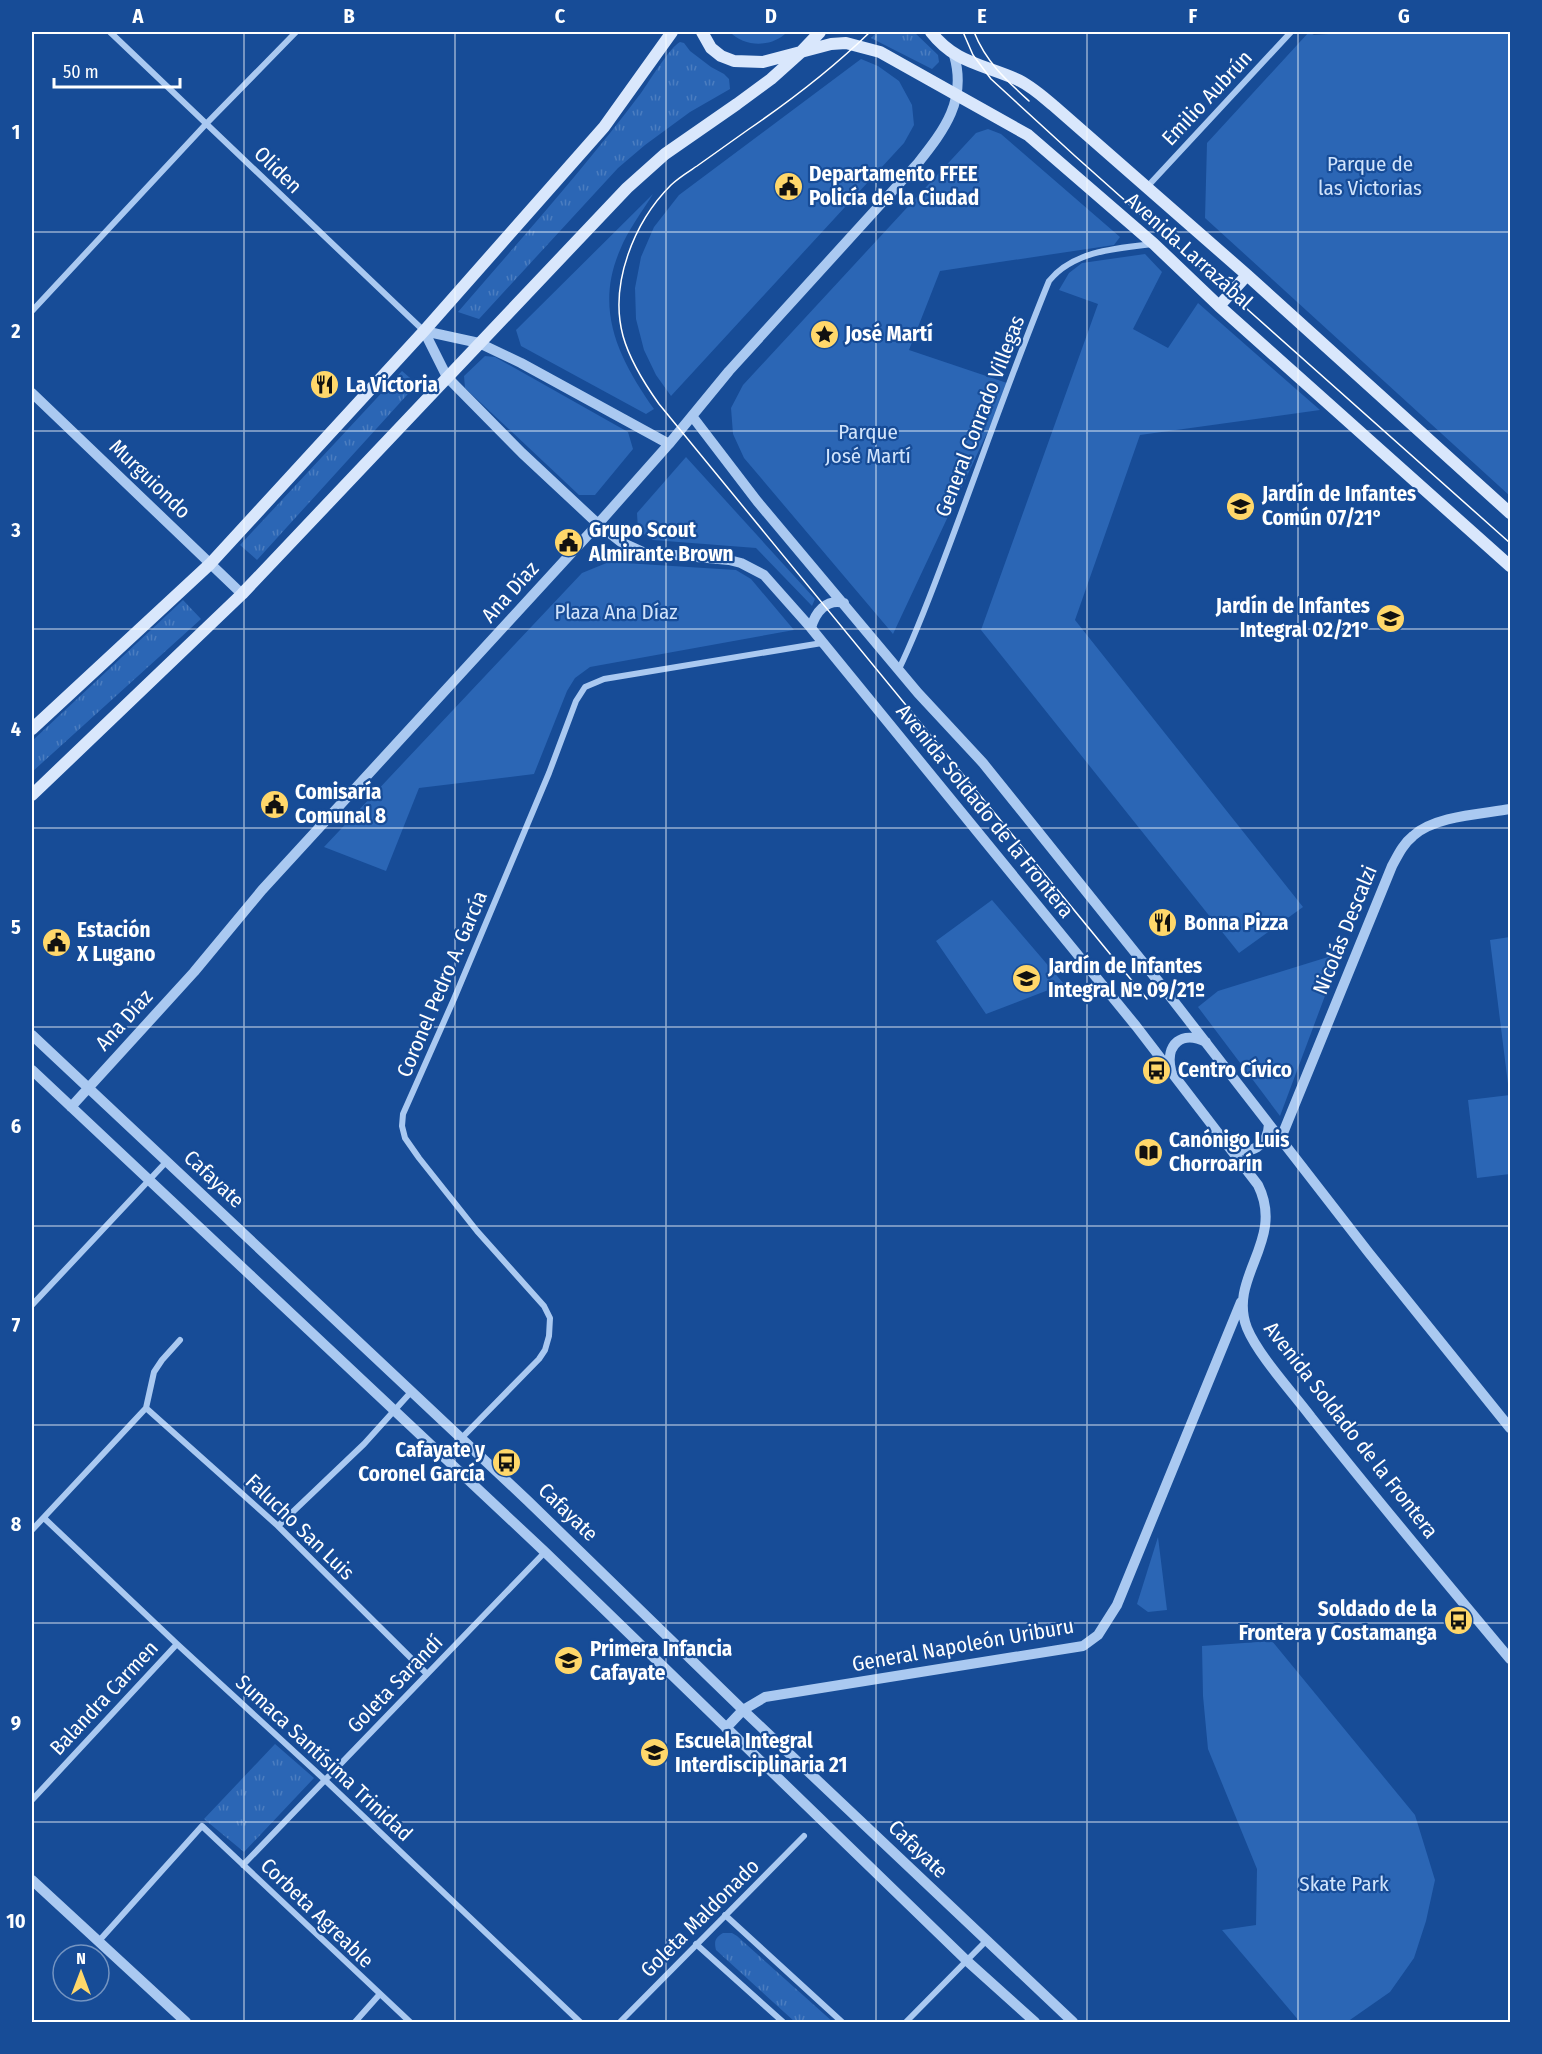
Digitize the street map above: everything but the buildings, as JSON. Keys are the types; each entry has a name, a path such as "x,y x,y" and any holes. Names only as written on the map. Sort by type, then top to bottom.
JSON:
{"main road":[{"path":"32,729 210,564 424,331 604,127 672,32"},
{"name":"Avenida Larrazábal","path":"702,32 711,48 721,56 734,61 763,62 831,44 846,43 880,52 1028,135 1154,244 1219,306 1510,566"},
{"path":"32,795 242,594 627,188 665,154 737,104 800,53 820,32"},
{"name":"Avenida Larrazábal","path":"931,32 954,55 1018,80 1032,88 1247,275 1510,513"},
{"path":"1219,306 1247,275"}],"street":[{"name":"Oliden","path":"110,32 424,331"},
{"path":"32,311 206,124 296,32"},
{"name":"Emilio Aubrún","path":"1147,187 1291,32"},
{"name":"Ana Díaz","path":"71,1107 194,972 262,890 598,524 669,444 729,371 918,163 945,124 958,94 958,75 954,55"},
{"name":"General Conrado Villegas","path":"899,669 911,644 1013,369 1049,281 1058,270 1078,258 1154,244"},
{"path":"424,331 479,343 669,444"},
{"name":"Avenida Soldado de la Frontera","path":"424,331 447,377 529,460 598,524 621,542 643,552 720,559 754,568 774,585 811,628 1171,1070 1258,1185 1265,1197 1268,1213 1266,1231 1243,1296 1243,1312 1248,1329 1257,1346 1399,1528 1510,1659"},
{"name":"Murguiondo","path":"32,393 242,594"},
{"name":"Avenida Soldado de la Frontera","path":"692,416 757,501 899,669 983,763 1281,1138 1369,1253 1510,1428"},
{"path":"811,628 813,620 824,605 840,601 844,603"},
{"name":"Coronel Pedro A. García","path":"443,1456 539,1359 545,1350 549,1336 550,1318 540,1300 477,1231 419,1158 405,1138 402,1126 403,1114 549,773 576,701 585,687 604,679 822,643"},
{"name":"Nicolás Descalzi","path":"1281,1138 1387,877 1401,848 1414,834 1431,824 1510,809"},
{"name":"Cafayate","path":"32,1035 462,1438 743,1710 1072,2022"},
{"path":"1171,1070 1168,1060 1176,1043 1186,1038 1197,1038 1206,1043"},
{"path":"32,1070 545,1552 966,1960 1035,2022"},
{"path":"1230,1147 1239,1151 1248,1151 1258,1147 1269,1133 1269,1124"},
{"path":"32,1305 167,1161"},
{"name":"General Napoleón Uriburu","path":"726,1728 743,1710 765,1697 1083,1646 1098,1635 1117,1605 1243,1296"},
{"path":"32,1530 146,1408 154,1372 180,1340"},
{"path":"278,1526 364,1444 411,1392"},
{"name":"Falucho San Luis","path":"146,1408 278,1526 427,1674"},
{"name":"Sumaca Santísima Trinidad","path":"44,1518 580,2022"},
{"name":"Goleta Sarandí","path":"243,1865 545,1552"},
{"name":"Balandra Carmen","path":"32,1800 177,1644"},
{"name":"Corbeta Agreable","path":"98,1942 202,1826 410,2022"},
{"name":"Goleta Maldonado","path":"620,2022 804,1836"},
{"path":"32,1880 186,2022"},
{"path":"725,1915 842,2022"},
{"path":"906,2022 986,1941"},
{"path":"696,1944 783,2022"},
{"path":"355,2022 379,1995"}],"green space":[{"path":"730,32 787,32 774,41 758,44 743,41"},
{"path":"877,32 914,32 938,55 939,62 932,69 871,38"},
{"name":"Parque de las Victorias","path":"1309,32 1314,35 1357,32 1510,32 1510,496 1205,218 1207,143"},
{"path":"680,42 711,67 724,74 729,79 730,89 690,112 618,168 479,319 458,312 597,149 641,93 665,57"},
{"path":"861,59 878,66 899,81 912,105 914,125 904,143 671,396 656,375 644,350 636,319 635,288 641,257 654,227 679,195"},
{"name":"Parque José Martí","path":"988,129 1001,134 1120,237 1114,245 940,271 909,350 1010,384 893,634 744,458 733,434 731,408 743,385 976,133"},
{"path":"653,194 620,250 609,293 614,333 621,353 630,372 654,409 646,414 521,346 516,330"},
{"path":"1145,254 1162,272 1133,329 1168,348 1198,303 1320,410 1140,435 1075,620 1303,907 1239,953 981,630 1098,304 1059,290 1069,273 1082,263"},
{"path":"485,356 495,357 628,432 633,449 595,495 579,495 465,388 464,376"},
{"path":"402,371 417,384 257,560 240,545"},
{"path":"686,457 815,599 812,606 756,548 653,540 638,530 637,513"},
{"name":"Plaza Ana Díaz","path":"609,562 736,570 751,579 794,630 590,667 575,678 567,691 534,774 419,788 386,871 324,847 582,573"},
{"path":"183,600 201,619 32,772 32,741"},
{"path":"992,900 1064,984 986,1014 936,941"},
{"path":"1510,937 1510,1084 1508,1084 1490,940"},
{"path":"1341,953 1280,1116 1198,1007 1218,991"},
{"path":"1510,1095 1510,1174 1477,1178 1468,1100"},
{"path":"1158,1537 1167,1610 1148,1612 1137,1604"},
{"name":"Skate Park","path":"1272,1641 1415,1815 1435,1880 1426,1921 1414,1958 1390,1992 1347,2022 1300,2022 1222,1930 1256,1925 1257,1869 1208,1749 1203,1696 1202,1646"},
{"path":"275,1744 314,1778 244,1852 204,1819"},
{"path":"723,1933 732,1933 737,1936 833,2022 795,2022 716,1950 716,1940"}],"tram line":[{"path":"870,32 796,95 677,180 658,200 636,235 622,275 619,296 623,336 638,372 659,404 1147,999"},
{"path":"963,32 973,55 991,79 1510,543"},
{"path":"974,32 991,61 1029,101"}],"place":[{"name":"Departamento FFEE Policía de la Ciudad","path":"788,186"},
{"name":"José Martí","path":"824,334"},
{"name":"La Victoria","path":"325,385"},
{"name":"Jardín de Infantes Común 07/21°","path":"1241,506"},
{"name":"Grupo Scout Almirante Brown","path":"568,542"},
{"name":"Jardín de Infantes Integral 02/21°","path":"1391,618"},
{"name":"Comisaría Comunal 8","path":"274,804"},
{"name":"Bonna Pizza","path":"1163,923"},
{"name":"Estación X Lugano","path":"56,942"},
{"name":"Jardín de Infantes Integral Nº 09/21º","path":"1027,978"},
{"name":"Centro Cívico","path":"1157,1070"},
{"name":"Canónigo Luis Chorroarín","path":"1148,1152"},
{"name":"Cafayate y Coronel García","path":"506,1462"},
{"name":"Soldado de la Frontera y Costamanga","path":"1458,1621"},
{"name":"Primera Infancia Cafayate","path":"569,1661"},
{"name":"Escuela Integral Interdisciplinaria 21","path":"654,1753"}]}
